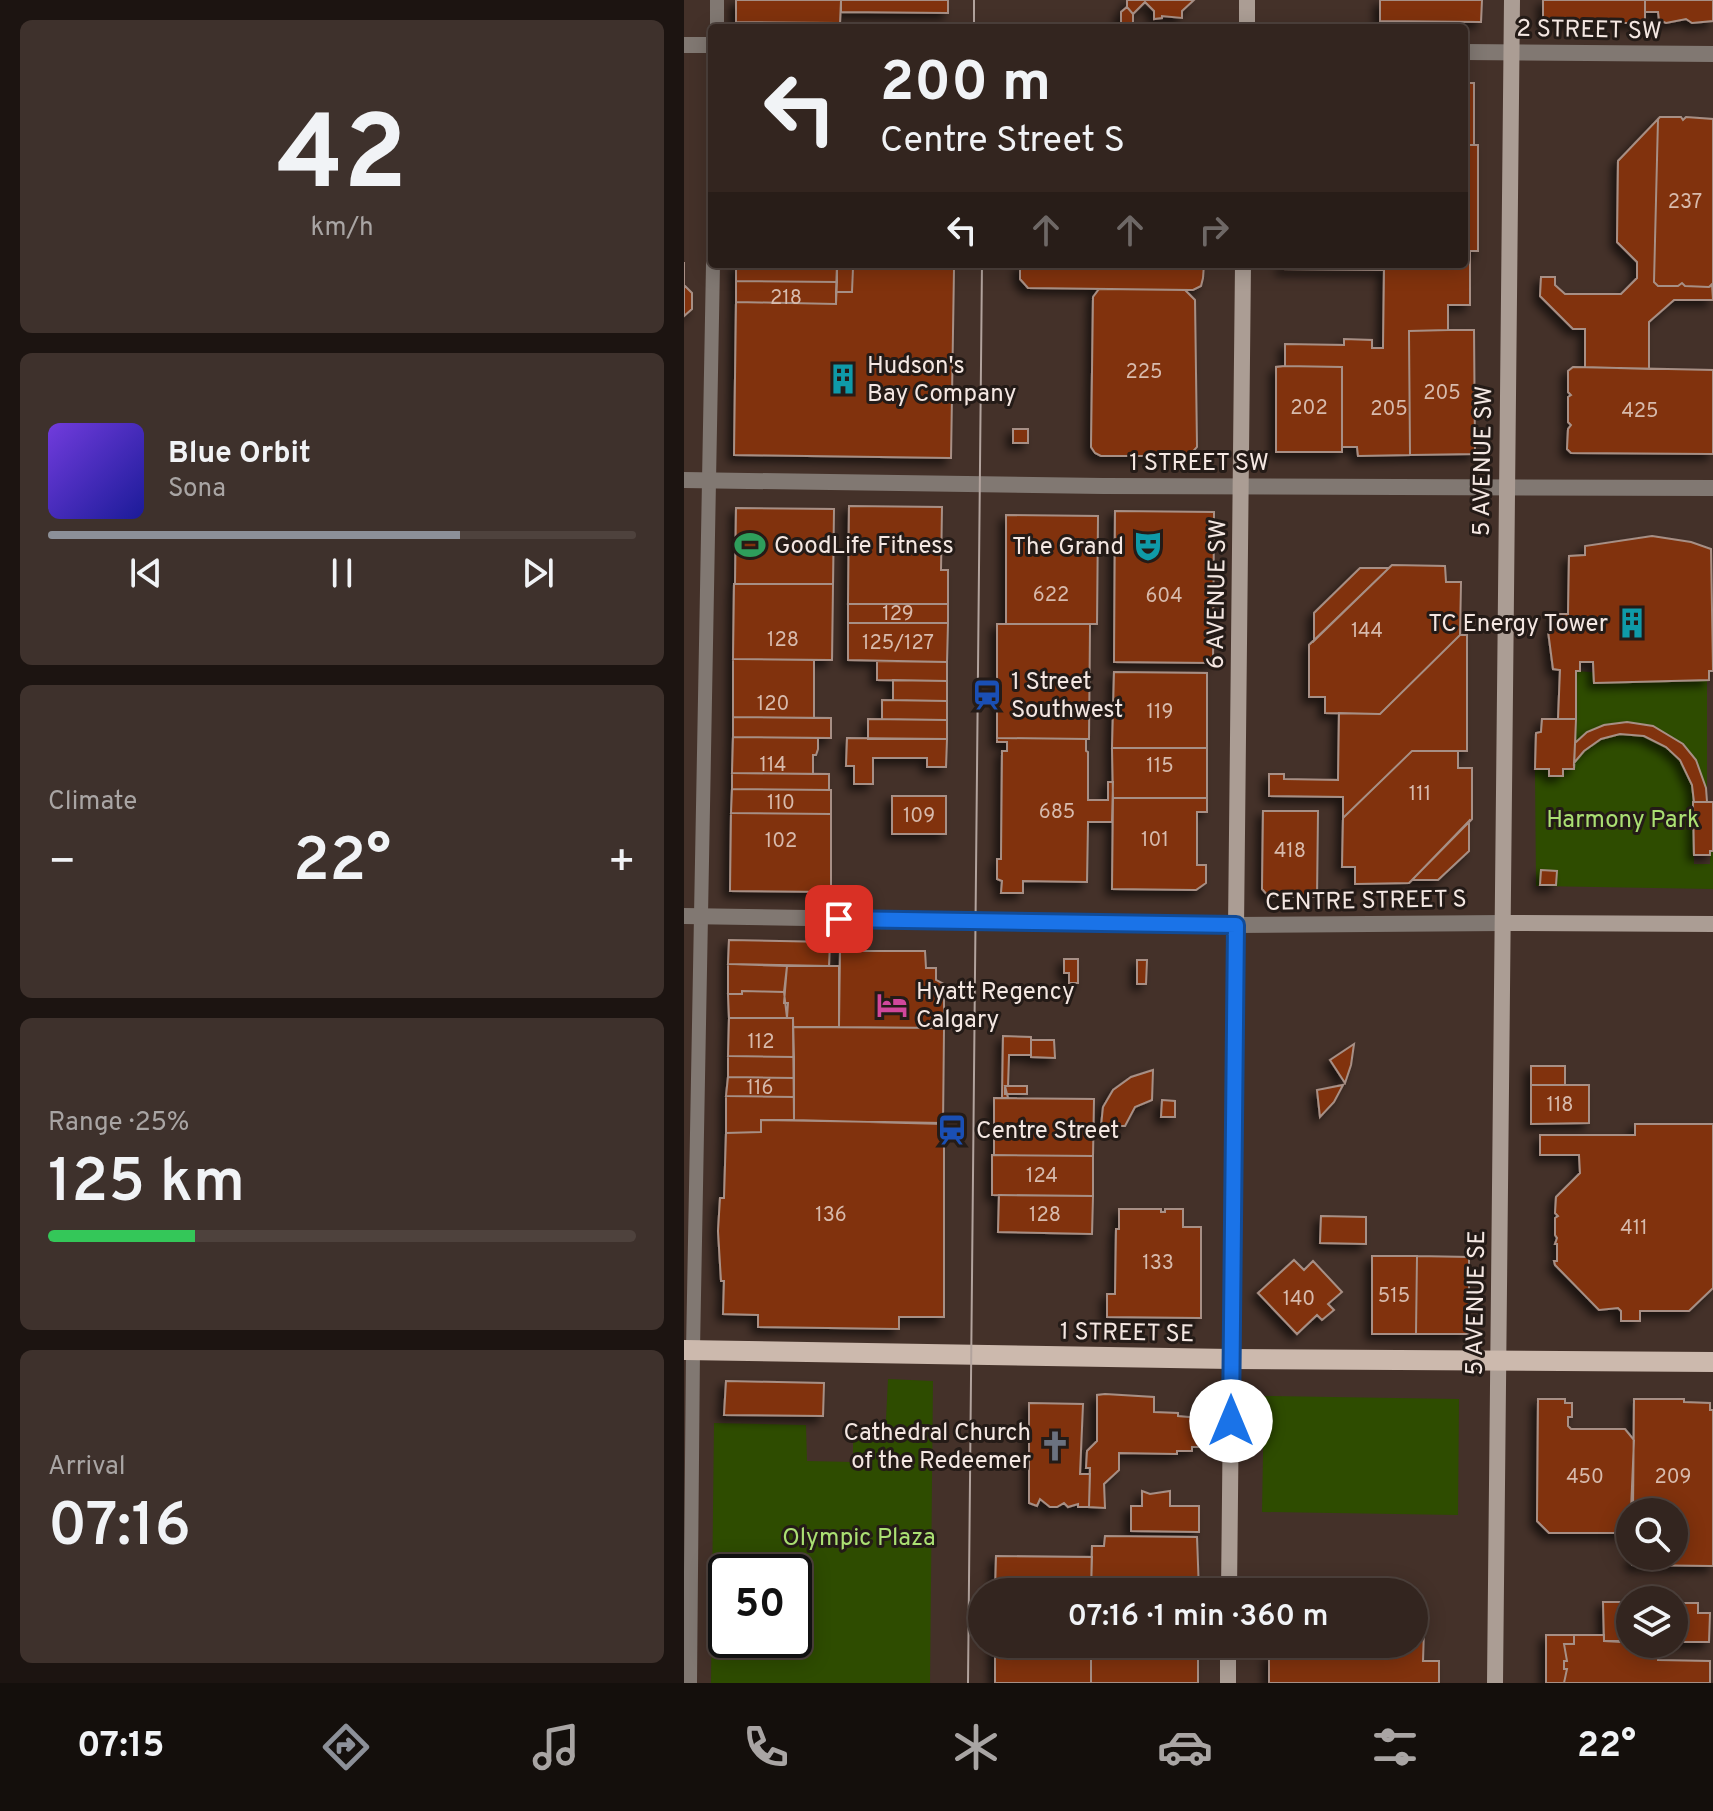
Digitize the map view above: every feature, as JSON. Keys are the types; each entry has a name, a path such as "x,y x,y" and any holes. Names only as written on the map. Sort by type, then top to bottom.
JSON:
{"main road":[{"path":"1247,0 1247,24"},
{"name":"5 AVENUE SW","path":"1503,923 1512,0"},
{"name":"6 AVENUE SW","path":"1229,1578 1243,268"},
{"name":"CENTRE STREET S","path":"1503,923 1713,924"},
{"name":"5 AVENUE SE","path":"1495,1683 1503,923"},
{"name":"1 STREET SE","path":"688,1350 1231,1359 1713,1362"},
{"path":"1228,1658 1228,1683"}],"street":[{"path":"717,0 717,24"},
{"path":"684,45 708,45"},
{"name":"2 STREET SW","path":"1468,52 1713,54"},
{"path":"690,1683 688,1350 702,916 713,268"},
{"name":"1 STREET SW","path":"684,480 1241,487 1713,488"},
{"name":"CENTRE STREET S","path":"684,916 1236,925 1503,923"}],"green space":[{"name":"Harmony Park","path":"1576,671 1707,680 1707,802 1693,802 1694,864 1710,864 1710,851 1713,851 1713,889 1536,886 1535,769 1549,769 1549,776 1562,776 1563,769 1574,769"},
{"name":"Olympic Plaza","path":"888,1379 933,1381 930,1683 711,1683 711,1658 812,1658 812,1554 712,1554 714,1423 806,1425 807,1461 853,1462 853,1434 871,1434 886,1419"},
{"path":"1264,1396 1459,1399 1458,1515 1262,1512"}],"building":[{"path":"736,0 841,0 840,23 736,22"},
{"path":"841,0 948,0 948,13 841,12"},
{"path":"1127,0 1194,0 1182,11 1182,18 1162,16 1154,19 1154,11 1145,2 1133,14 1127,7"},
{"path":"1380,0 1482,0 1481,22 1380,21"},
{"path":"1543,0 1645,0 1645,23 1543,23"},
{"path":"1645,0 1713,0 1713,21 1692,23 1686,19 1666,23 1659,20 1658,12 1645,12"},
{"path":"1127,7 1133,14 1133,24 1121,24 1121,12"},
{"path":"1468,83 1474,83 1474,145 1468,145"},
{"path":"1660,117 1713,119 1713,285 1709,287 1685,286 1682,283 1678,286 1658,286 1654,282"},
{"path":"1658,119 1654,282 1658,286 1678,286 1682,283 1685,286 1709,287 1712,284 1713,300 1674,300 1649,322 1649,369 1585,367 1585,329 1573,329 1540,296 1541,277 1555,277 1555,285 1565,294 1621,294 1637,278 1637,262 1617,242 1618,161"},
{"path":"1468,145 1478,145 1478,251 1468,251"},
{"path":"1470,251 1470,305 1448,305 1448,330 1409,331 1410,455 1358,456 1357,447 1342,447 1342,367 1285,366 1285,344 1344,345 1344,339 1372,340 1372,348 1383,348 1384,270 1282,269 1468,268"},
{"path":"736,268 837,268 837,282 736,281"},
{"path":"837,268 853,268 852,292 836,292"},
{"name":"Hudson's Bay Company","path":"853,268 954,268 951,458 734,455 736,302 836,304 836,292 852,292"},
{"path":"1020,268 1204,268 1201,286 1193,290 1028,288 1020,279"},
{"path":"736,281 837,282 836,304 736,302"},
{"path":"684,285 692,293 692,309 684,316"},
{"path":"1099,289 1185,290 1195,300 1197,447 1189,456 1101,456 1091,447 1093,297"},
{"path":"1474,330 1475,454 1410,455 1409,331"},
{"path":"1276,367 1342,367 1342,452 1276,452"},
{"path":"1573,367 1713,370 1713,454 1571,453 1567,449 1571,425 1568,422 1568,397 1571,395 1568,392 1568,371"},
{"path":"1013,429 1028,429 1028,443 1013,443"},
{"path":"849,506 942,507 941,570 948,570 948,604 848,604"},
{"path":"736,508 834,509 833,584 735,584"},
{"path":"1115,511 1214,512 1213,663 1114,662"},
{"path":"1006,515 1098,516 1097,624 1006,624"},
{"name":"TC Energy Tower","path":"1652,536 1691,542 1711,549 1713,671 1709,671 1709,680 1594,683 1593,662 1580,662 1580,671 1576,671 1576,719 1558,719 1560,670 1553,669 1548,631 1553,631 1550,614 1568,614 1569,556 1585,555 1585,546"},
{"path":"1392,565 1445,566 1446,582 1461,582 1460,635 1380,714 1325,713 1325,697 1309,697 1309,645"},
{"path":"1360,568 1389,568 1314,641 1314,613"},
{"path":"734,584 833,584 832,660 733,659"},
{"path":"848,604 948,604 948,623 848,623"},
{"path":"848,623 948,623 947,662 848,660"},
{"path":"997,624 1090,624 1089,739 997,738"},
{"path":"1460,635 1467,635 1467,751 1412,751 1343,818 1343,797 1269,796 1269,774 1284,774 1284,779 1338,780 1339,713 1380,714"},
{"path":"733,659 814,660 814,718 733,717"},
{"path":"877,661 947,662 947,681 877,680"},
{"path":"1114,672 1207,673 1207,748 1112,748"},
{"path":"893,680 947,681 947,701 893,700"},
{"path":"882,700 947,701 947,720 882,719"},
{"path":"733,717 831,718 831,738 733,737"},
{"path":"868,719 947,720 947,739 868,739"},
{"path":"1542,719 1576,719 1574,769 1563,769 1563,776 1549,776 1549,769 1535,769 1536,733 1541,732"},
{"path":"1627,722 1653,726 1683,744 1696,760 1706,788 1707,802 1694,802 1692,785 1680,760 1666,747 1644,736 1620,734 1601,739 1574,763 1575,743 1587,732 1604,725"},
{"path":"733,737 818,738 818,749 813,755 813,774 732,773"},
{"path":"847,738 947,739 946,767 927,767 927,758 873,758 873,784 854,784 854,766 846,766"},
{"path":"997,738 1086,739 1088,800 1108,800 1108,782 1113,782 1112,822 1088,822 1087,882 1023,881 1023,893 1001,893 997,859 1001,859 1002,751 1007,751 1007,742 997,742"},
{"path":"1112,748 1207,748 1207,798 1113,798"},
{"path":"1412,751 1458,751 1458,768 1472,768 1472,819 1409,883 1355,884 1355,867 1342,867 1343,818"},
{"path":"732,773 829,774 829,790 732,789"},
{"path":"732,789 831,790 831,814 731,813"},
{"path":"892,796 946,796 946,834 892,834"},
{"path":"1113,798 1207,798 1207,812 1197,812 1197,865 1206,865 1206,883 1196,890 1112,889"},
{"path":"1693,802 1713,802 1713,851 1710,855 1694,855"},
{"path":"1263,811 1318,811 1317,897 1269,897 1262,889"},
{"path":"731,813 831,814 831,892 730,891"},
{"path":"1469,821 1469,851 1438,880 1412,880"},
{"path":"1541,870 1557,871 1556,885 1540,885"},
{"path":"729,940 830,942 829,966 728,964"},
{"name":"Hyatt Regency Calgary","path":"840,951 925,951 926,968 936,968 936,980 944,984 944,1028 839,1027"},
{"path":"1064,959 1078,959 1078,983 1069,983 1069,973 1064,973"},
{"path":"1137,960 1147,960 1146,984 1137,984"},
{"path":"728,964 787,966 784,992 742,991 742,994 728,994"},
{"path":"787,966 839,966 839,1027 793,1027 793,1018 787,1018 788,1003 784,1003"},
{"path":"742,991 784,992 787,1018 729,1018 728,994 742,994"},
{"path":"729,1018 793,1018 794,1057 728,1056"},
{"path":"793,1027 944,1028 943,1124 794,1120"},
{"path":"1003,1036 1031,1037 1031,1055 1009,1055 1008,1086 1005,1086 1008,1098 1002,1098"},
{"path":"1031,1040 1054,1040 1055,1058 1031,1057"},
{"path":"1354,1044 1351,1065 1345,1083 1330,1060"},
{"path":"728,1056 794,1057 794,1078 728,1077"},
{"path":"1531,1066 1565,1066 1565,1085 1531,1085"},
{"path":"1153,1070 1152,1100 1135,1107 1125,1126 1101,1126 1103,1107 1113,1090 1131,1077"},
{"path":"728,1077 794,1078 794,1097 726,1096"},
{"path":"1343,1085 1334,1102 1320,1117 1317,1090"},
{"path":"1531,1085 1589,1085 1589,1123 1531,1124"},
{"path":"1005,1086 1027,1086 1027,1094 1005,1094"},
{"path":"726,1096 794,1097 794,1120 761,1120 761,1132 726,1133"},
{"path":"994,1098 1094,1099 1093,1156 994,1155"},
{"path":"1162,1100 1175,1101 1175,1117 1161,1117"},
{"path":"761,1120 944,1123 944,1317 899,1317 899,1329 758,1327 758,1315 723,1314 724,1281 721,1281 718,1231 720,1198 724,1198 726,1133 761,1132"},
{"path":"1635,1124 1713,1124 1713,1288 1689,1311 1640,1311 1640,1321 1621,1321 1618,1308 1599,1310 1555,1265 1556,1197 1580,1173 1579,1155 1540,1155 1540,1135 1635,1135"},
{"path":"992,1155 1093,1156 1093,1196 992,1195"},
{"path":"999,1195 1093,1196 1092,1234 998,1232"},
{"path":"1119,1209 1161,1209 1165,1212 1165,1209 1183,1209 1183,1227 1201,1227 1201,1318 1107,1317 1107,1294 1115,1294"},
{"path":"1321,1216 1366,1217 1366,1244 1320,1243"},
{"path":"1372,1256 1417,1256 1416,1334 1372,1334"},
{"path":"1417,1256 1469,1257 1469,1334 1416,1334"},
{"path":"1294,1260 1304,1270 1313,1261 1342,1292 1328,1304 1334,1310 1322,1320 1317,1315 1297,1334 1258,1293"},
{"path":"726,1381 824,1383 823,1416 724,1415"},
{"path":"1097,1395 1154,1397 1154,1412 1200,1418 1200,1447 1192,1447 1192,1451 1177,1451 1177,1454 1119,1453 1119,1470 1104,1484 1105,1508 1089,1507 1087,1451 1097,1441"},
{"path":"1538,1399 1565,1399 1565,1403 1572,1403 1572,1417 1568,1417 1571,1429 1625,1429 1634,1440 1632,1498 1616,1498 1616,1533 1549,1533 1537,1521"},
{"path":"1634,1399 1684,1399 1684,1402 1710,1403 1710,1410 1713,1410 1713,1566 1688,1566 1688,1498 1633,1498"},
{"name":"Cathedral Church of the Redeemer","path":"1029,1403 1083,1404 1080,1474 1090,1474 1089,1507 1078,1507 1078,1504 1068,1507 1064,1503 1050,1507 1040,1499 1037,1506 1029,1503"},
{"path":"1142,1491 1150,1494 1170,1491 1170,1506 1199,1506 1199,1532 1131,1531 1131,1506 1142,1506"},
{"path":"1105,1536 1197,1537 1198,1578 1091,1578 1092,1546 1104,1546"},
{"path":"996,1556 1092,1557 1091,1578 995,1578"},
{"path":"1603,1602 1616,1602 1616,1641 1604,1641"},
{"path":"1688,1603 1698,1603 1698,1613 1710,1613 1709,1642 1688,1642"},
{"path":"1546,1635 1574,1635 1574,1644 1564,1644 1567,1661 1564,1661 1564,1669 1567,1669 1564,1683 1546,1683"},
{"path":"1574,1635 1604,1635 1604,1641 1616,1642 1616,1658 1710,1661 1710,1683 1564,1683 1567,1669 1564,1669 1564,1661 1567,1661 1564,1644 1574,1644"},
{"path":"995,1658 1091,1658 1091,1683 995,1683"},
{"path":"1091,1658 1198,1658 1198,1683 1091,1683"},
{"path":"1269,1658 1423,1658 1423,1661 1439,1661 1439,1683 1269,1683"}],"tram line":[{"path":"974,0 974,24"},
{"path":"968,1683 982,268"}],"place":[{"name":"Hudson's Bay Company","path":"843,379"},
{"name":"GoodLife Fitness","path":"750,545"},
{"name":"The Grand","path":"1148,546"},
{"name":"TC Energy Tower","path":"1632,623"},
{"name":"1 Street Southwest","path":"987,695"},
{"name":"Hyatt Regency Calgary","path":"892,1005"},
{"name":"Centre Street","path":"952,1130"},
{"name":"Cathedral Church of the Redeemer","path":"1055,1446"}],"route":[{"path":"839,919 1236,925 1231,1421"}]}
